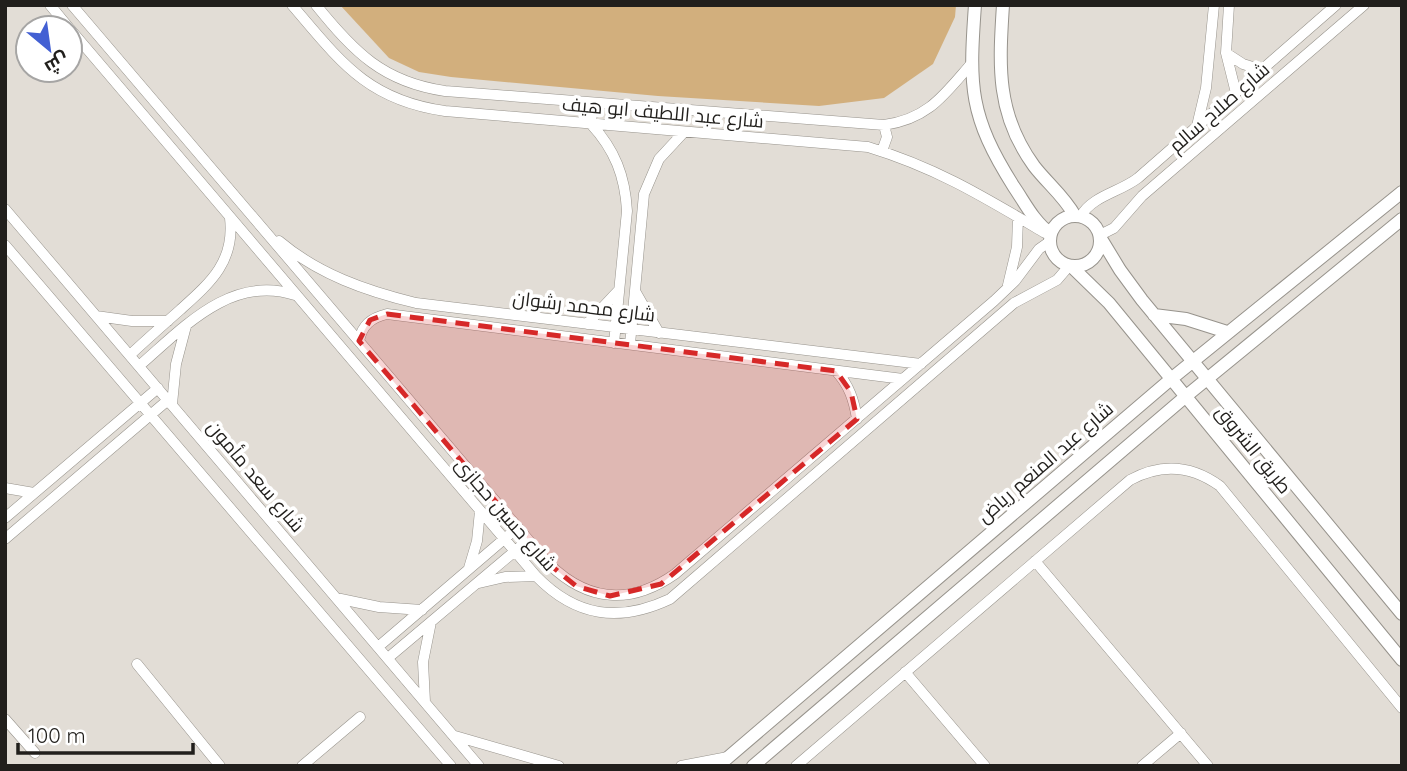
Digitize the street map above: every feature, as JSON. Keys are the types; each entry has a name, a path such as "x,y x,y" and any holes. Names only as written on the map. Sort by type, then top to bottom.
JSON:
{"street":[{"name":"شارع حسين حجازى","path":"72,5 517,528 562,577 576,586 610,596 645,591 675,574 1007,290 1050,237"},
{"name":"شارع عبد اللطيف ابو هيف","path":"292,5 346,67 376,89 409,104 445,111 868,147 956,181 1050,237"},
{"name":"شارع عبد اللطيف ابو هيف","path":"316,5 358,53 384,72 414,85 445,91 884,125 898,123 935,105 971,64"},
{"path":"975,5 971,64 975,106 986,139 1034,218 1050,237 1055,257 1071,267 1087,264 1094,259 1100,245 1100,236 1093,223 1078,216 1035,167 1022,149 1010,123 1000,75 1003,5"},
{"path":"1197,127 1206,88 1214,5"},
{"path":"1229,5 1226,53 1236,93"},
{"name":"شارع صلاح سالم","path":"1078,216 1096,200 1130,184 1336,5"},
{"name":"شارع صلاح سالم","path":"1100,236 1114,228 1142,196 1364,5"},
{"name":"شارع حسين حجازى","path":"84,46 536,576 564,600 599,612 635,612 670,599 1014,303 1057,280 1071,267"},
{"path":"1226,53 1243,64 1262,70"},
{"path":"593,103 591,124 614,155 626,191 614,343"},
{"path":"882,151 887,138 884,125"},
{"path":"630,344 644,194 659,159 684,132"},
{"name":"شارع عبد المنعم رياض","path":"718,766 1192,361 1402,192"},
{"path":"223,208 236,197"},
{"name":"شارع سعد مأمون","path":"5,209 479,766"},
{"path":"1050,237 1060,221 1078,216"},
{"path":"130,355 213,279 222,265 232,233 230,217"},
{"path":"1007,290 1015,261 1018,217"},
{"path":"753,766 1185,397 1402,219"},
{"path":"1368,220 1381,236"},
{"name":"شارع محمد رشوان","path":"261,227 308,261 360,287 387,296 445,307 921,364"},
{"name":"طريق الشروق","path":"1100,236 1120,270 1154,315 1402,614"},
{"name":"شارع سعد مأمون","path":"5,245 451,766"},
{"name":"طريق الشروق","path":"1071,267 1109,303 1402,660"},
{"path":"587,324 619,290"},
{"path":"635,290 659,332"},
{"path":"139,366 201,312 232,297 265,291 282,291 297,296"},
{"name":"شارع محمد رشوان","path":"359,341 360,333 370,320 387,314 836,370 906,376"},
{"path":"1154,315 1193,320 1227,332"},
{"path":"96,316 132,321 168,321"},
{"path":"5,539 150,415 170,402 176,364 187,325"},
{"path":"836,370 851,392 857,419"},
{"path":"906,376 919,385"},
{"path":"5,518 158,388"},
{"path":"796,766 1130,480 1142,474 1169,468 1196,472 1220,486 1402,708"},
{"path":"5,488 34,493"},
{"path":"468,570 477,541 480,511"},
{"path":"378,648 517,528"},
{"path":"388,659 528,540"},
{"path":"1035,561 1208,766"},
{"path":"475,584 505,577 536,576"},
{"path":"336,598 379,607 422,610"},
{"path":"914,600 928,617"},
{"path":"425,703 423,662 431,622"},
{"path":"138,664 222,765"},
{"path":"905,672 985,766"},
{"path":"302,766 360,717"},
{"path":"5,719 35,752"},
{"path":"1142,766 1181,733"},
{"path":"454,736 559,766"},
{"path":"681,766 729,757"}],"highlighted area":[{"path":"387,314 836,371 851,392 857,419 661,584 610,596 576,586 549,564 359,341 370,320"}],"shaded area":[{"path":"340,5 956,5 955,17 933,64 884,98 819,106 658,96 419,72 389,58"}]}
